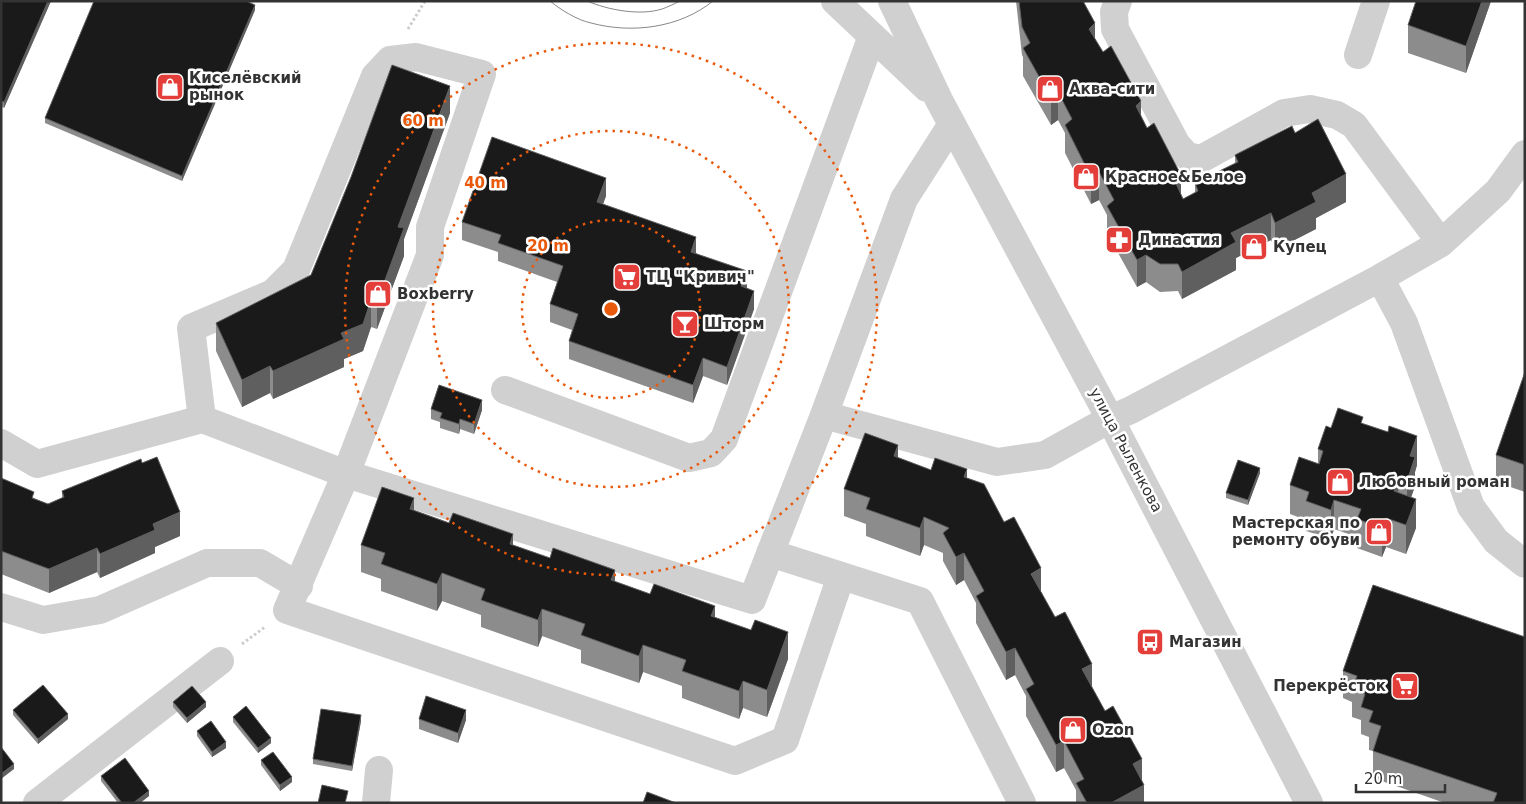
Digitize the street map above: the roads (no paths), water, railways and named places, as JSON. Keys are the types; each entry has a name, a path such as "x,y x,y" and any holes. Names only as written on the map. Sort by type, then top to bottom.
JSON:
{"street":[{"name":"улица Рыленкова","path":"835,1 939,100"},
{"name":"улица Рыленкова","path":"892,1 939,100 1110,419 1301,800"},
{"path":"1118,1 1114,12 1116,29 1177,145 1187,156 1201,159 1284,113 1310,109 1337,115 1354,125 1441,243"},
{"path":"1358,55 1376,1"},
{"path":"505,390 689,458 711,453 724,439 872,36"},
{"path":"202,420 191,328 272,293 296,270 375,76 390,60 416,57 482,74 430,227 430,255 346,474 287,610 735,762 785,740 842,576"},
{"path":"1,443 38,464 202,420 346,474 752,600 824,415 904,199 952,124"},
{"path":"824,415 997,462 1045,455 1380,278 1441,243 1498,191 1525,154"},
{"path":"1380,278 1404,323 1471,507 1496,541 1525,564"},
{"path":"770,553 920,601 1022,803"},
{"path":"1,607 43,620 100,610 207,563 260,563 298,586"},
{"path":"37,803 220,661"},
{"path":"376,803 379,770"}],"tram line":[{"path":"550,1 580,20 623,28 639,28 671,23 700,10 713,1"},
{"path":"587,1 604,7 634,12 662,9 680,1"}],"place":[{"name":"Киселёвский рынок","path":"170,87"},
{"name":"Аква-сити","path":"1050,89"},
{"name":"Красное&Белое","path":"1086,177"},
{"name":"Династия","path":"1119,240"},
{"name":"Купец","path":"1254,247"},
{"name":"ТЦ \"Кривич\"","path":"627,277"},
{"name":"Boxberry","path":"378,294"},
{"name":"Шторм","path":"685,324"},
{"name":"Любовный роман","path":"1340,482"},
{"name":"Мастерская по ремонту обуви","path":"1379,532"},
{"name":"Магазин","path":"1150,642"},
{"name":"Перекрёсток","path":"1405,686"},
{"name":"Ozon","path":"1073,730"}]}
